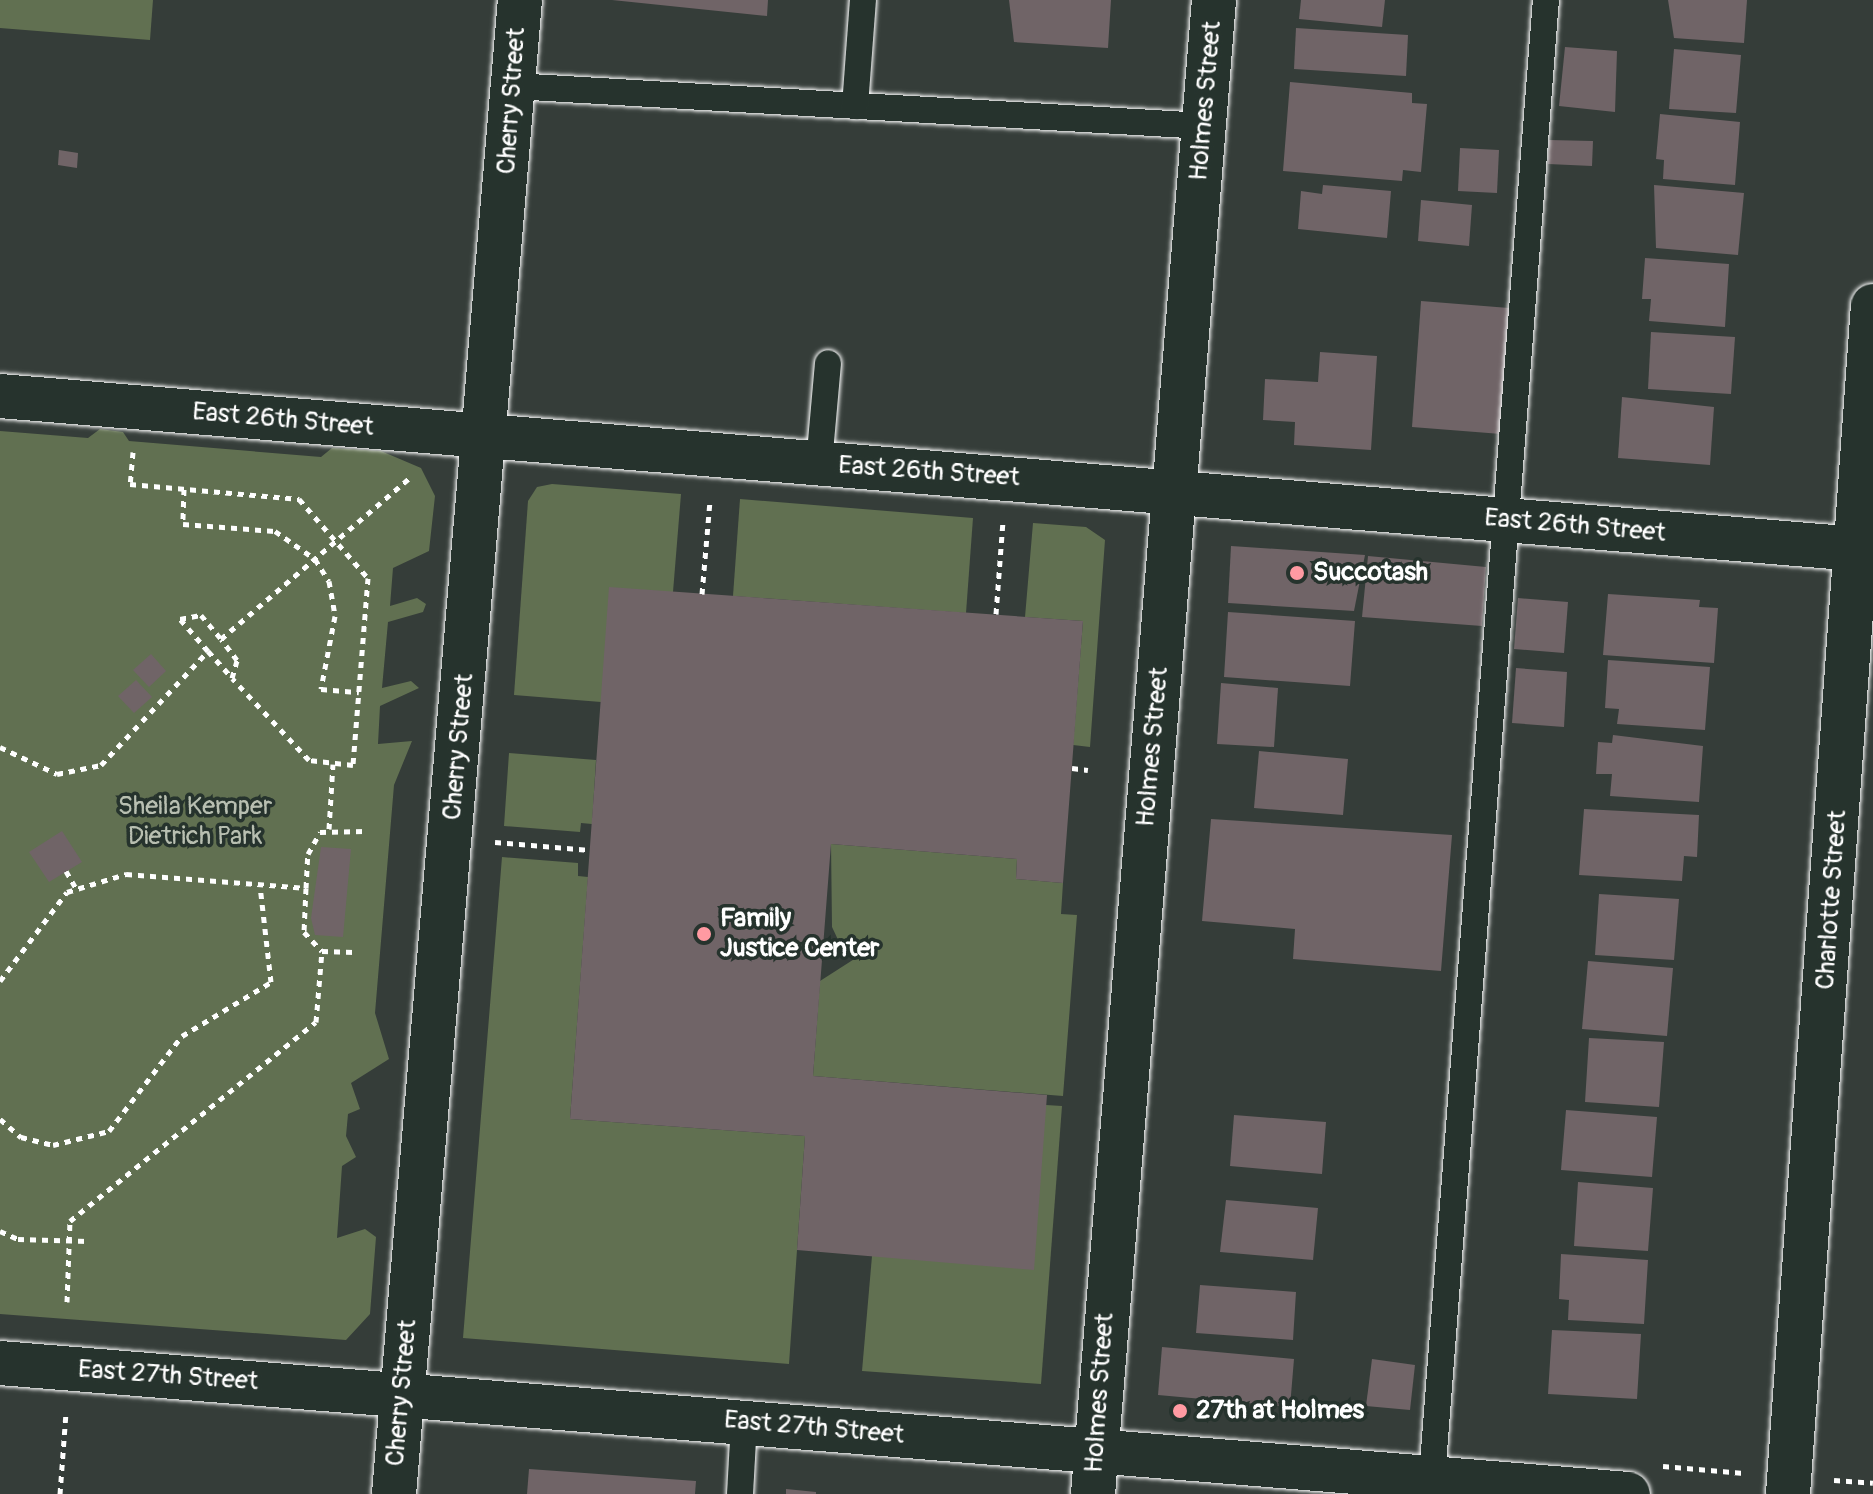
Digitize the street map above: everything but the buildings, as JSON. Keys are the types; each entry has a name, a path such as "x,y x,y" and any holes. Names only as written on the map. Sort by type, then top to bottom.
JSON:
{"street":[{"name":"Cherry Street","path":"394,1494 486,439 520,0"},
{"name":"Holmes Street","path":"1094,1473 1214,0"},
{"name":"Charlotte Street","path":"1788,1494 1873,306"},
{"name":"East 26th Street","path":"0,396 486,439 1174,491 1858,549"},
{"name":"East 27th Street","path":"0,1363 744,1422 1094,1473 1628,1494"}],"lane":[{"path":"855,106 863,0"},
{"path":"1432,1486 1546,0"},
{"path":"513,86 1204,126"},
{"path":"819,464 828,363"},
{"path":"740,1494 744,1422"}],"path":[{"path":"133,449 130,484 299,499 368,578 353,765 309,760 232,678 180,619 201,615 237,660 232,678"},
{"path":"221,639 421,468"},
{"path":"184,489 183,524 275,531 315,559 329,581 335,616 321,689 359,692"},
{"path":"702,594 709,507"},
{"path":"996,614 1002,531"},
{"path":"0,747 47,772 88,771 112,757 208,651"},
{"path":"333,764 329,829 310,848 304,932 322,951 354,952"},
{"path":"1072,768 1088,770"},
{"path":"329,829 365,831"},
{"path":"494,842 590,850"},
{"path":"66,871 76,888"},
{"path":"0,981 40,919 76,888 139,874 306,888"},
{"path":"1,1122 21,1137 53,1145 102,1136 182,1036 267,988 273,961 260,885"},
{"path":"67,1302 70,1221 316,1022 322,951"},
{"path":"0,1231 18,1239 88,1241"},
{"path":"60,1494 66,1412"}],"green space":[{"path":"0,0 153,0 150,40 0,28"},
{"name":"Sheila Kemper Dietrich Park","path":"100,429 123,432 129,441 321,457 332,448 381,451 421,468 435,496 429,551 393,568 390,606 417,598 426,604 423,612 388,622 382,688 411,681 419,688 380,706 378,744 412,741 394,785 375,1013 389,1059 351,1083 360,1109 348,1114 346,1136 356,1157 342,1166 337,1238 365,1229 376,1237 370,1314 346,1340 0,1314 0,431 88,438"},
{"path":"552,484 681,494 673,592 601,702 514,695 528,501 537,487"},
{"path":"740,499 973,518 966,613 733,596"},
{"path":"1033,523 1086,527 1105,540 1090,747 1073,745 1083,621 1025,617"},
{"path":"509,753 596,760 592,824 581,823 580,832 504,826"},
{"path":"831,844 1017,859 1016,879 1063,883 1061,914 1077,915 1063,1096 813,1076 820,981 859,956 840,944 832,927"},
{"path":"502,857 578,863 578,876 588,877 570,1119 805,1136 789,1364 463,1338"},
{"path":"1046,1105 1062,1106 1041,1384 862,1371 872,1256"}],"place":[{"name":"Succotash","path":"1297,573"},
{"name":"Family Justice Center","path":"704,934"},
{"name":"27th at Holmes","path":"1180,1411"}]}
